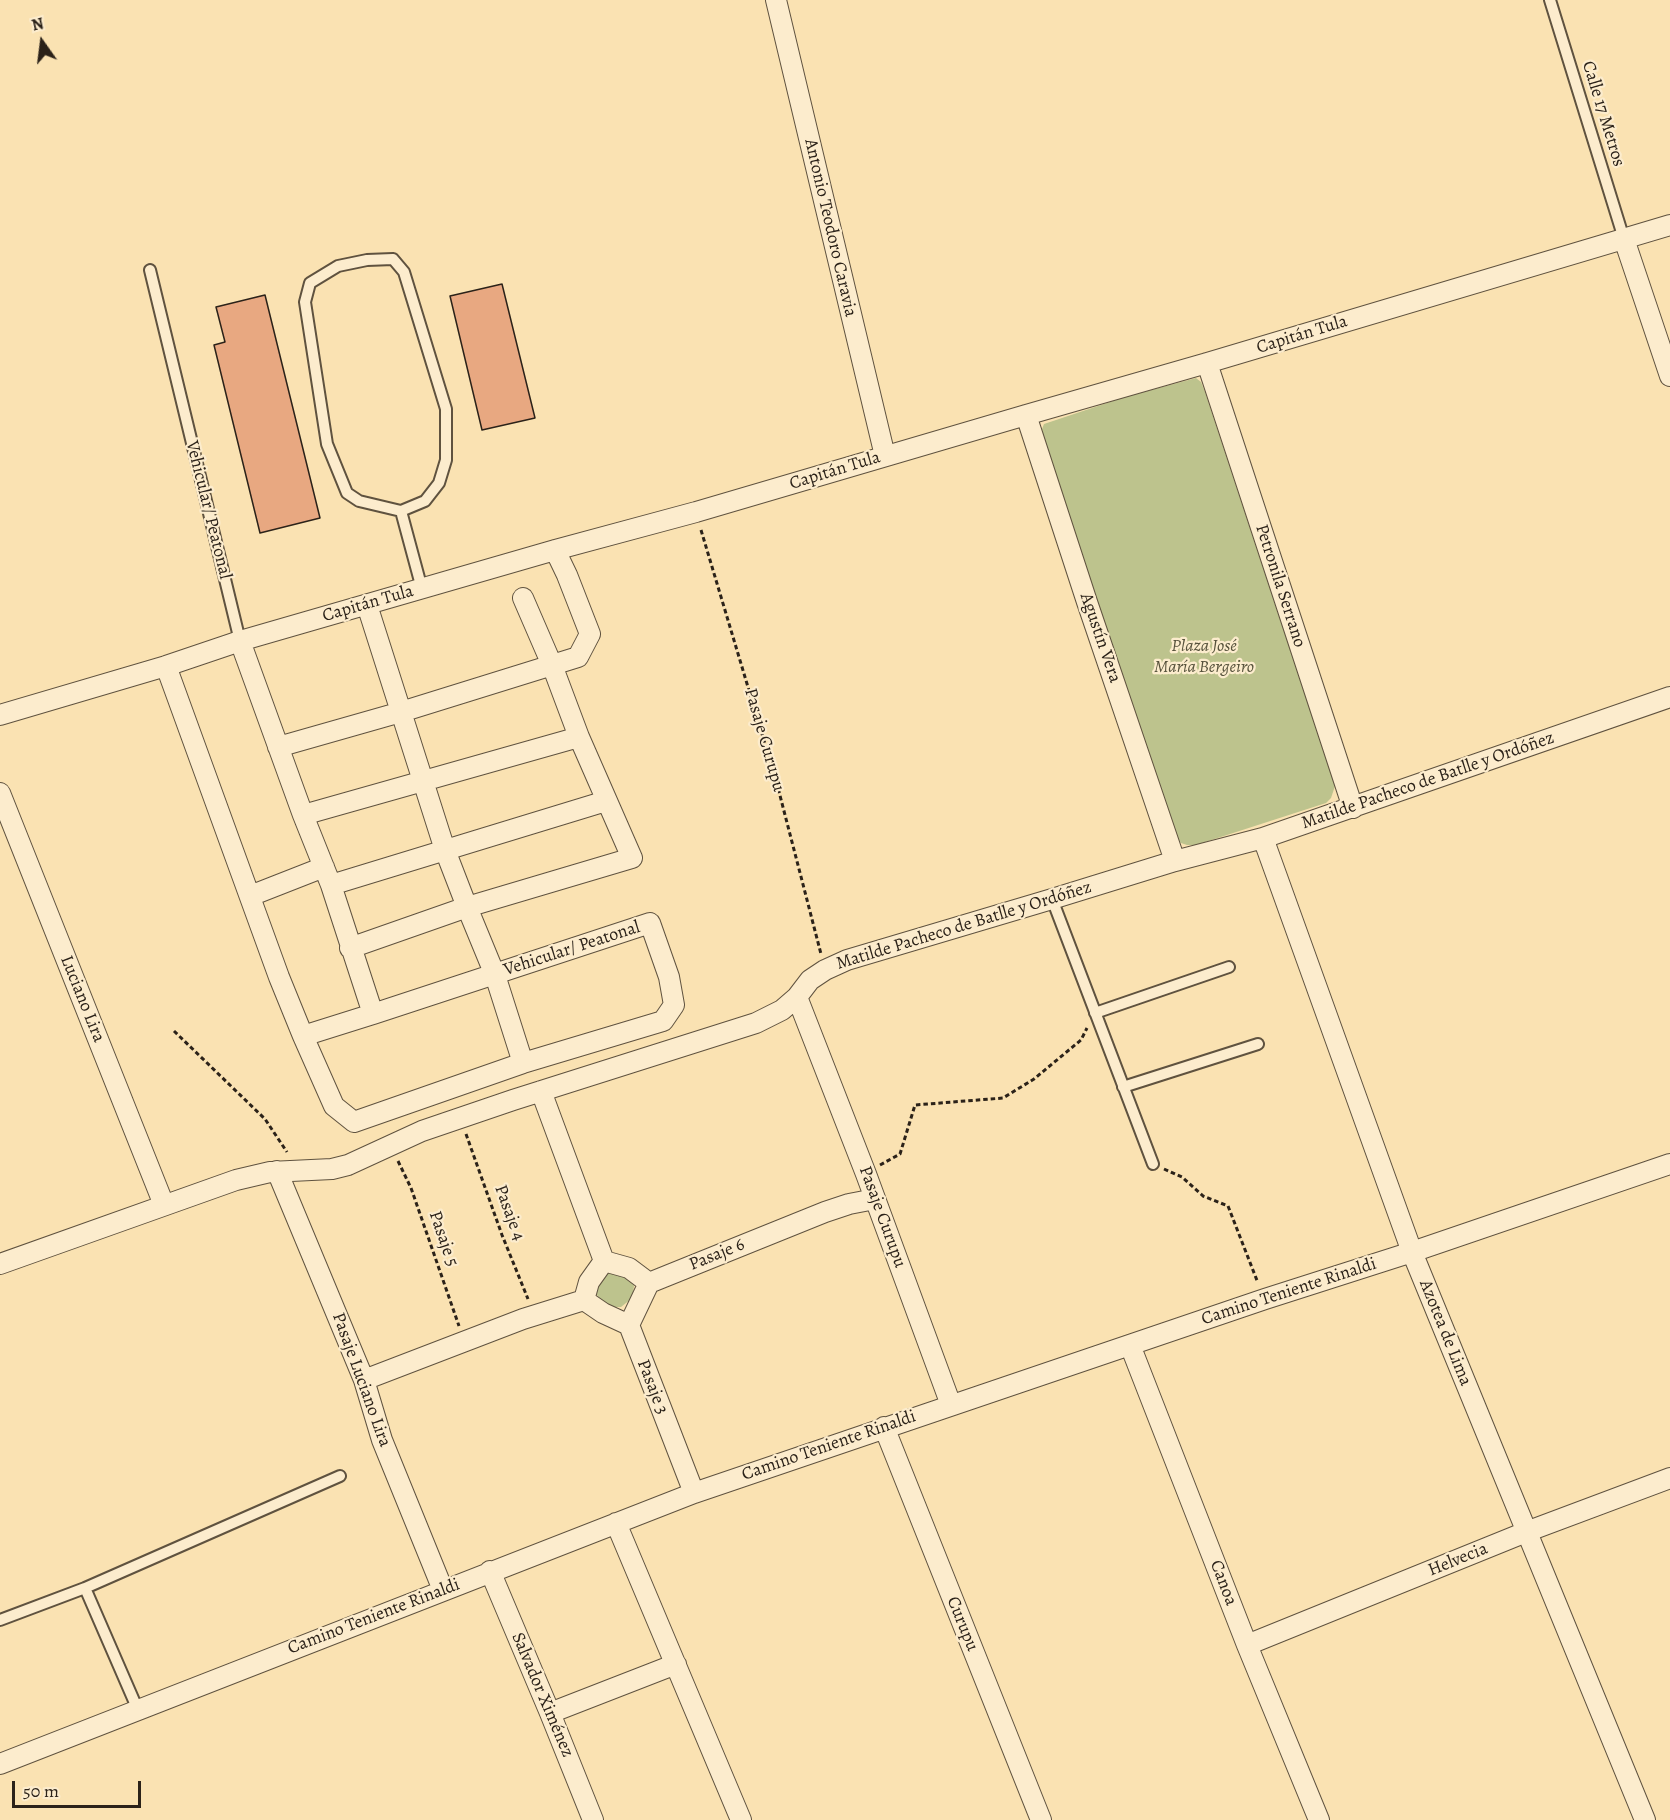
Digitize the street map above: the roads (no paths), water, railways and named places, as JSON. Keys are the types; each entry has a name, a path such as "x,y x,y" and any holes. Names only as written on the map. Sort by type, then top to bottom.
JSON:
{"street":[{"name":"Antonio Teodoro Caravia","path":"776,0 885,456"},
{"name":"Capitán Tula","path":"0,715 166,666 240,641 555,550 696,512 1670,225"},
{"path":"1624,238 1670,376"},
{"name":"Petronila Serrano","path":"1207,363 1353,808"},
{"name":"Agustín Vera","path":"1026,414 1175,861"},
{"path":"278,747 401,712 578,657 590,634 567,574 555,550"},
{"path":"350,948 467,908 632,858 579,737 524,598"},
{"name":"Vehicular/ Peatonal","path":"367,605 445,850 495,975 523,1063"},
{"name":"Vehicular/ Peatonal","path":"240,641 327,876 373,1014"},
{"name":"Vehicular/ Peatonal","path":"166,666 279,977 303,1036 334,1106 354,1122 523,1063 663,1021 675,1005 669,977 650,923 303,1036"},
{"name":"Matilde Pacheco de Batlle y Ordóñez","path":"0,1264 236,1180 277,1171 332,1169 357,1161 422,1131 756,1023 782,1010 797,997 810,980 847,960 1175,861 1263,838 1670,697"},
{"path":"303,815 579,737"},
{"name":"Luciano Lira","path":"0,793 164,1205"},
{"path":"250,896 445,850 606,801"},
{"name":"Azotea de Lima","path":"1263,838 1412,1252 1645,1820"},
{"name":"Pasaje Curupu","path":"797,997 866,1174 951,1405"},
{"path":"541,1091 604,1261"},
{"name":"Camino Teniente Rinaldi","path":"0,1764 694,1492 1670,1164"},
{"name":"Pasaje Luciano Lira","path":"277,1171 364,1380 382,1440 443,1590"},
{"name":"Pasaje 6","path":"649,1283 825,1212 875,1199"},
{"path":"584,1300 603,1313 629,1325 649,1283 629,1268 604,1261"},
{"path":"584,1300 590,1282 604,1261"},
{"path":"364,1380 534,1316 584,1300"},
{"name":"Pasaje 3","path":"629,1325 694,1492"},
{"name":"Canoa","path":"1130,1345 1247,1645 1319,1820"},
{"name":"Curupu","path":"884,1427 1041,1820"},
{"name":"Helvecia","path":"1247,1645 1526,1532 1670,1478"},
{"path":"616,1523 741,1820"},
{"name":"Salvador Ximénez","path":"490,1571 593,1820"},
{"path":"550,1713 676,1664"}],"lane":[{"name":"Calle 17 Metros","path":"1550,0 1624,238"},
{"path":"393,259 404,272 446,409 446,460 439,483 425,501 401,511 359,501 347,493 327,444 305,302 310,283 338,266 367,260 393,259"},
{"name":"Vehicular/ Peatonal","path":"150,270 240,641"},
{"path":"401,511 422,589"},
{"path":"1052,899 1153,1164"},
{"path":"1095,1013 1229,967"},
{"path":"1124,1087 1258,1044"},
{"path":"0,1620 85,1588 340,1476"},
{"path":"85,1588 138,1710"}],"park label":[{"name":"Plaza José María Bergeiro","path":"1204,657"}]}
